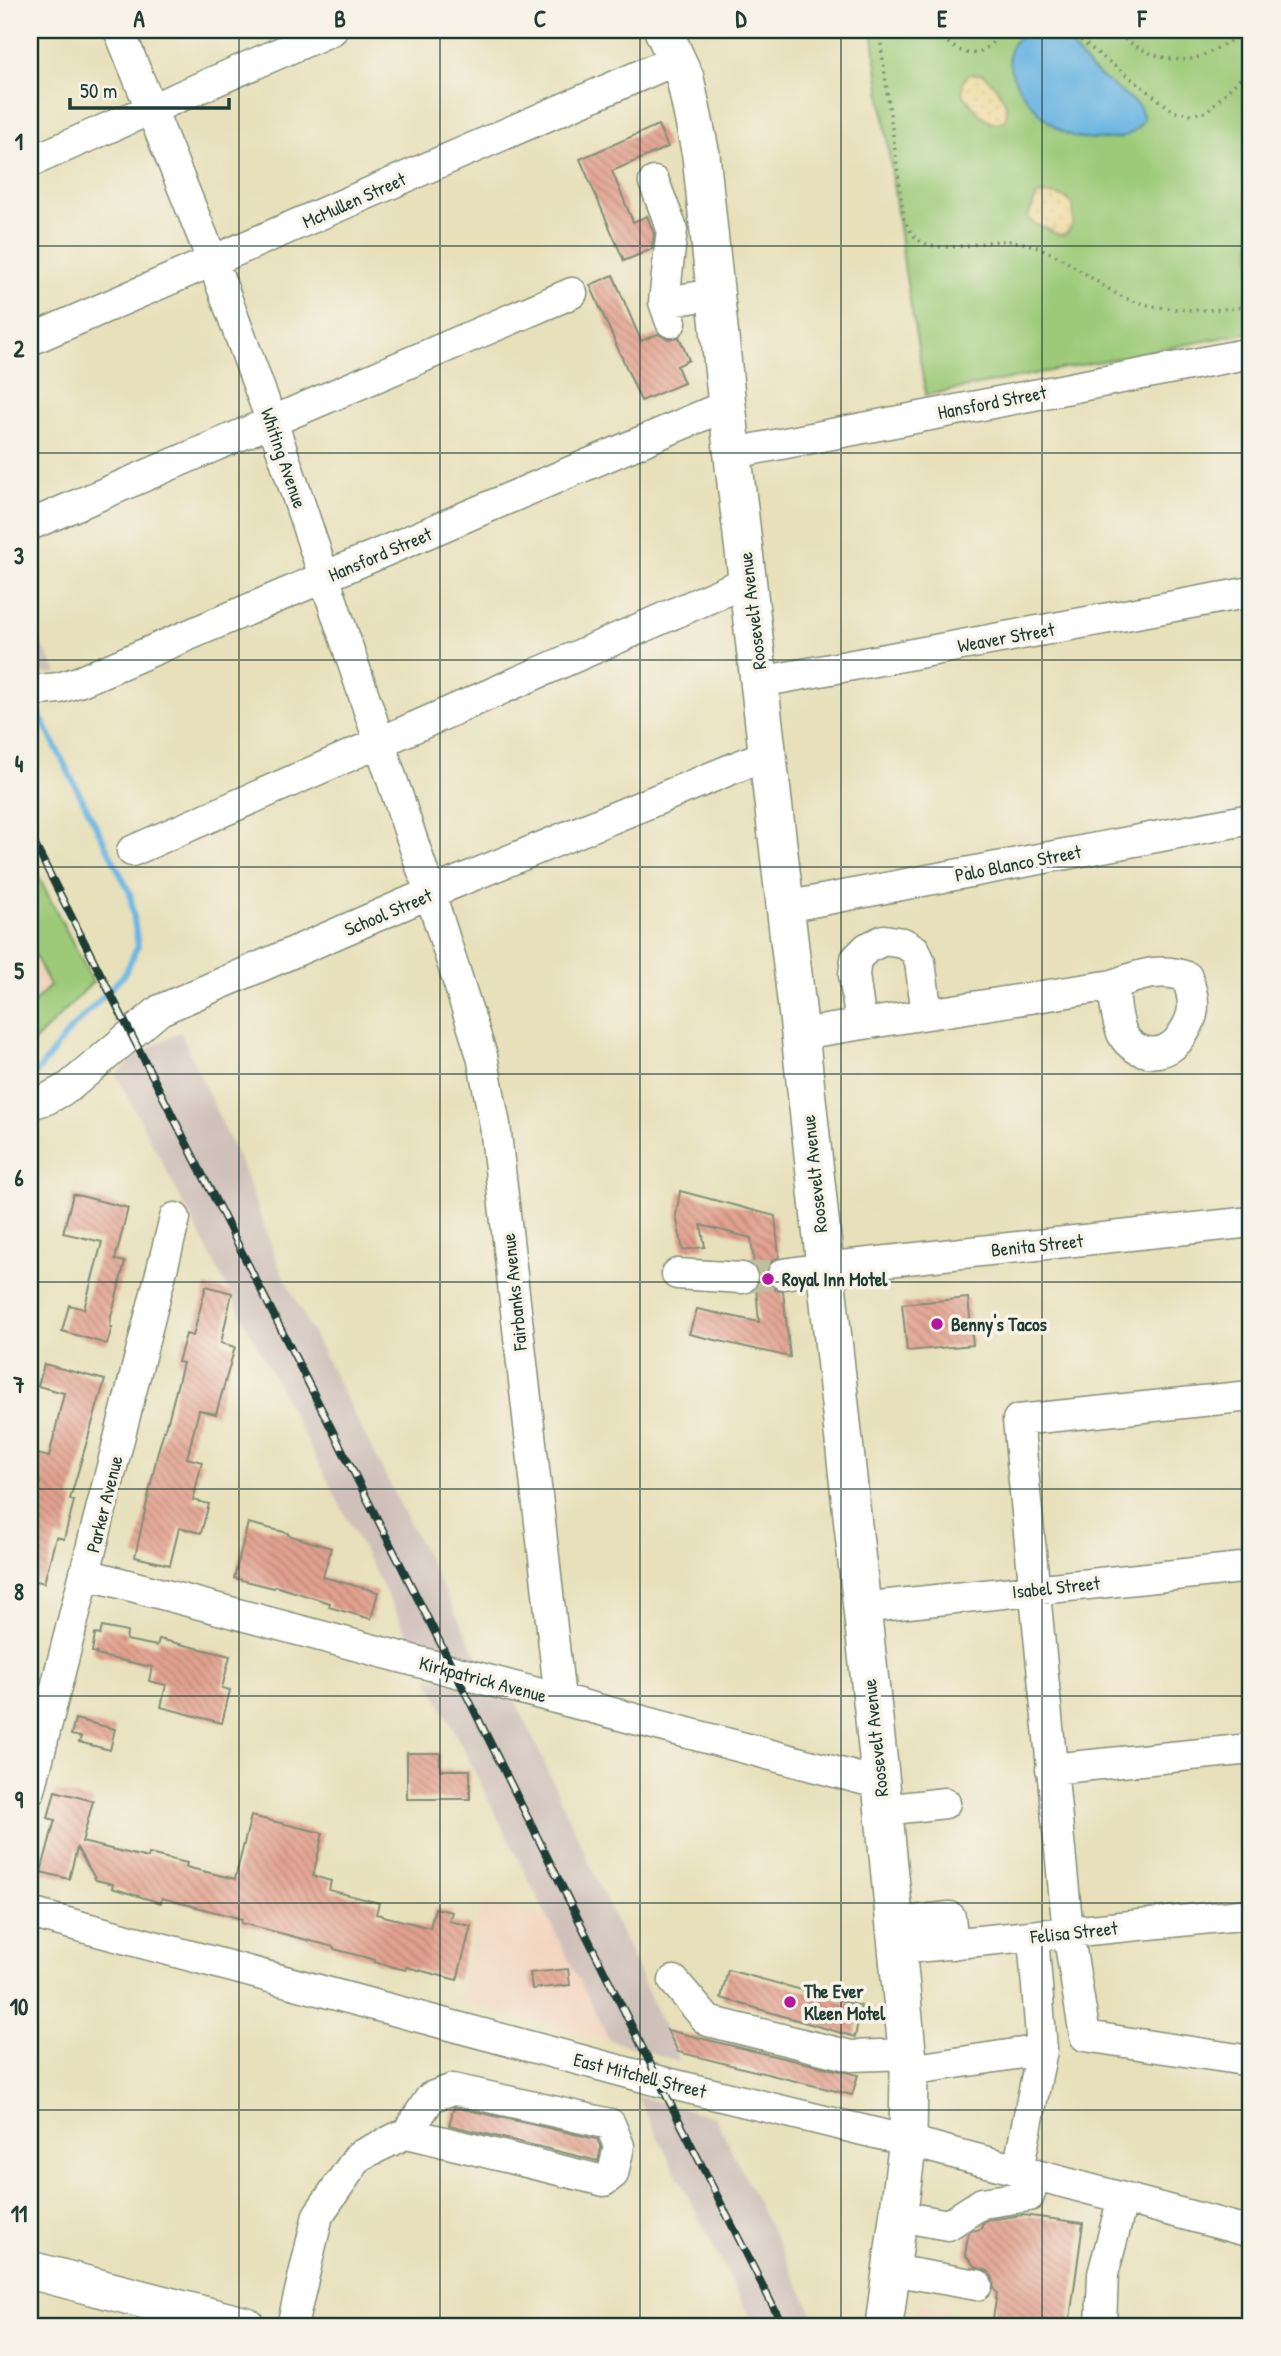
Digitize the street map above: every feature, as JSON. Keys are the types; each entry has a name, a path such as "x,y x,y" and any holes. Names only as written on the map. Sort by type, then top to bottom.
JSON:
{"main road":[{"name":"Roosevelt Avenue","path":"671,44 685,78 701,155 727,405 800,1034 909,2062 908,2141 887,2326"},
{"path":"30,2270 246,2326"}],"street":[{"name":"Whiting Avenue","path":"119,30 213,262 272,422 430,893"},
{"path":"30,162 332,30"},
{"name":"McMullen Street","path":"30,340 213,262 671,44"},
{"path":"654,182 672,229 667,312 716,294"},
{"path":"30,526 572,293"},
{"name":"Hansford Street","path":"734,453 1251,352"},
{"name":"Hansford Street","path":"30,691 59,688 81,681 727,405"},
{"path":"132,851 748,581"},
{"name":"Weaver Street","path":"760,682 1251,592"},
{"name":"School Street","path":"30,1104 47,1099 69,1087 160,1010 430,893 768,754"},
{"name":"Palo Blanco Street","path":"785,907 1251,819"},
{"name":"Fairbanks Avenue","path":"430,893 482,1056 495,1125 560,1699"},
{"path":"861,1024 854,975 856,959 866,948 884,940 903,943 915,950 920,962 927,1014"},
{"path":"800,1034 1113,985"},
{"name":"Parker Avenue","path":"30,1790 175,1218"},
{"name":"Benita Street","path":"783,1274 1251,1222"},
{"path":"677,1274 741,1278"},
{"path":"1251,1396 1018,1420 1068,1933 1085,2036 1251,2061"},
{"name":"Isabel Street","path":"860,1608 1251,1567"},
{"name":"Kirkpatrick Avenue","path":"86,1574 560,1699 882,1797"},
{"path":"1051,1769 1251,1749"},
{"path":"882,1797 944,1803"},
{"name":"East Mitchell Street","path":"30,1913 659,2081 908,2141 1251,2232"},
{"name":"Felisa Street","path":"896,1936 953,1944 1251,1914"},
{"path":"899,2217 948,2225 982,2203 1029,2196 1027,2172 1042,2050 1033,1936"},
{"path":"674,1981 708,2021 851,2056 909,2062 1042,2050"},
{"path":"292,2326 318,2215 359,2156 407,2133 431,2097 453,2089 610,2124 620,2146 613,2174 604,2181 407,2133"},
{"path":"1101,2326 1103,2274 1123,2198"},
{"path":"892,2270 977,2285"}],"path":[{"path":"879,30 904,219 913,236 926,245 947,247 1006,241 1035,247 1063,259 1120,295 1139,303 1227,310 1251,306"},
{"path":"931,30 950,45 971,54 981,51 1004,30"},
{"path":"1071,30 1175,112 1206,112 1251,68"},
{"path":"1114,30 1123,39 1166,58 1196,58 1251,30"}],"shaded area":[{"path":"30,621 57,673 30,674"},
{"path":"30,945 50,986 30,1006"},
{"path":"180,1032 244,1171 279,1267 483,1667 413,1645 116,1074 142,1052"},
{"path":"427,1677 513,1694 679,2061 609,2040"},
{"path":"482,1901 548,1917 609,2040 459,2001"},
{"path":"637,2096 715,2117 819,2326 758,2326 744,2307"},
{"path":"918,2303 1010,2326 914,2326"}],"green space":[{"path":"872,30 1251,30 1251,332 926,395 905,271"},
{"path":"30,860 93,982 30,1046 30,1006 50,986 30,945"}],"sand":[{"path":"970,74 983,74 998,90 1005,101 1005,121 992,123 987,120 962,93 963,81"},
{"path":"1053,194 1066,198 1073,204 1071,227 1061,235 1029,220 1037,195"}],"water":[{"path":"1029,30 1052,30 1063,37 1091,69 1139,106 1144,118 1137,128 1128,135 1117,138 1085,138 1067,134 1048,121 1022,91 1011,69 1010,50 1018,38"}],"building":[{"path":"658,125 668,147 612,171 633,222 647,216 654,233 652,249 624,261 580,159"},
{"path":"613,275 641,341 658,334 668,339 679,337 689,360 677,366 684,383 641,401 590,285"},
{"name":"Royal Inn Motel","path":"680,1191 775,1216 779,1257 767,1267 766,1276 770,1285 783,1291 790,1357 689,1334 697,1309 759,1322 756,1288 759,1278 754,1266 751,1238 701,1225 705,1247 683,1250 676,1216"},
{"path":"73,1194 128,1208 115,1260 125,1262 107,1344 62,1331 69,1305 84,1309 102,1242 63,1233"},
{"path":"206,1286 232,1293 221,1343 235,1347 216,1414 199,1410 187,1458 202,1462 193,1500 209,1504 201,1533 179,1528 170,1565 135,1557 158,1451 183,1363 178,1362 186,1334 193,1336"},
{"name":"Benny's Tacos","path":"968,1298 973,1345 907,1351 902,1304"},
{"path":"44,1364 105,1380 70,1499 74,1501 64,1539 56,1537 44,1583 30,1579 30,1519 40,1482 30,1479 30,1452 49,1457 64,1393 38,1386"},
{"path":"248,1523 331,1548 323,1577 378,1592 371,1619 329,1607 330,1603 275,1586 274,1588 234,1578"},
{"path":"102,1627 127,1632 126,1640 157,1646 159,1639 230,1656 222,1688 230,1690 222,1723 161,1707 166,1685 149,1681 152,1667 92,1652 95,1634 100,1635"},
{"path":"75,1719 115,1729 110,1750 79,1742 81,1737 71,1735"},
{"path":"407,1753 440,1753 440,1770 470,1770 470,1799 407,1799"},
{"path":"55,1791 93,1801 82,1842 148,1858 149,1854 187,1863 186,1867 235,1879 251,1816 323,1833 313,1876 331,1881 329,1890 379,1903 376,1914 430,1928 435,1908 452,1912 449,1921 471,1926 457,1980 407,1967 406,1970 374,1962 375,1960 334,1947 241,1923 242,1919 162,1898 161,1903 112,1888 113,1884 96,1880 77,1848 69,1879 41,1872 55,1820 48,1818"},
{"path":"568,1969 570,1985 532,1989 530,1973"},
{"name":"The Ever Kleen Motel","path":"728,1970 861,2006 855,2037 721,1998"},
{"path":"667,2030 858,2075 852,2095 678,2052"},
{"path":"454,2107 597,2139 601,2148 598,2161 449,2125"},
{"path":"1023,2215 1083,2223 1069,2326 1022,2326 993,2319 997,2293 993,2278 988,2271 975,2267 965,2255 971,2231 981,2229 982,2224 988,2220"}],"waterway":[{"path":"30,1081 70,1030 124,975 138,946 130,893 38,712"}],"tunnel":[{"path":"742,1278 783,1274"}],"railway":[{"path":"30,835 783,2326"}],"place":[{"name":"Royal Inn Motel","path":"768,1279"},
{"name":"Benny's Tacos","path":"937,1324"},
{"name":"The Ever Kleen Motel","path":"790,2002"}]}
